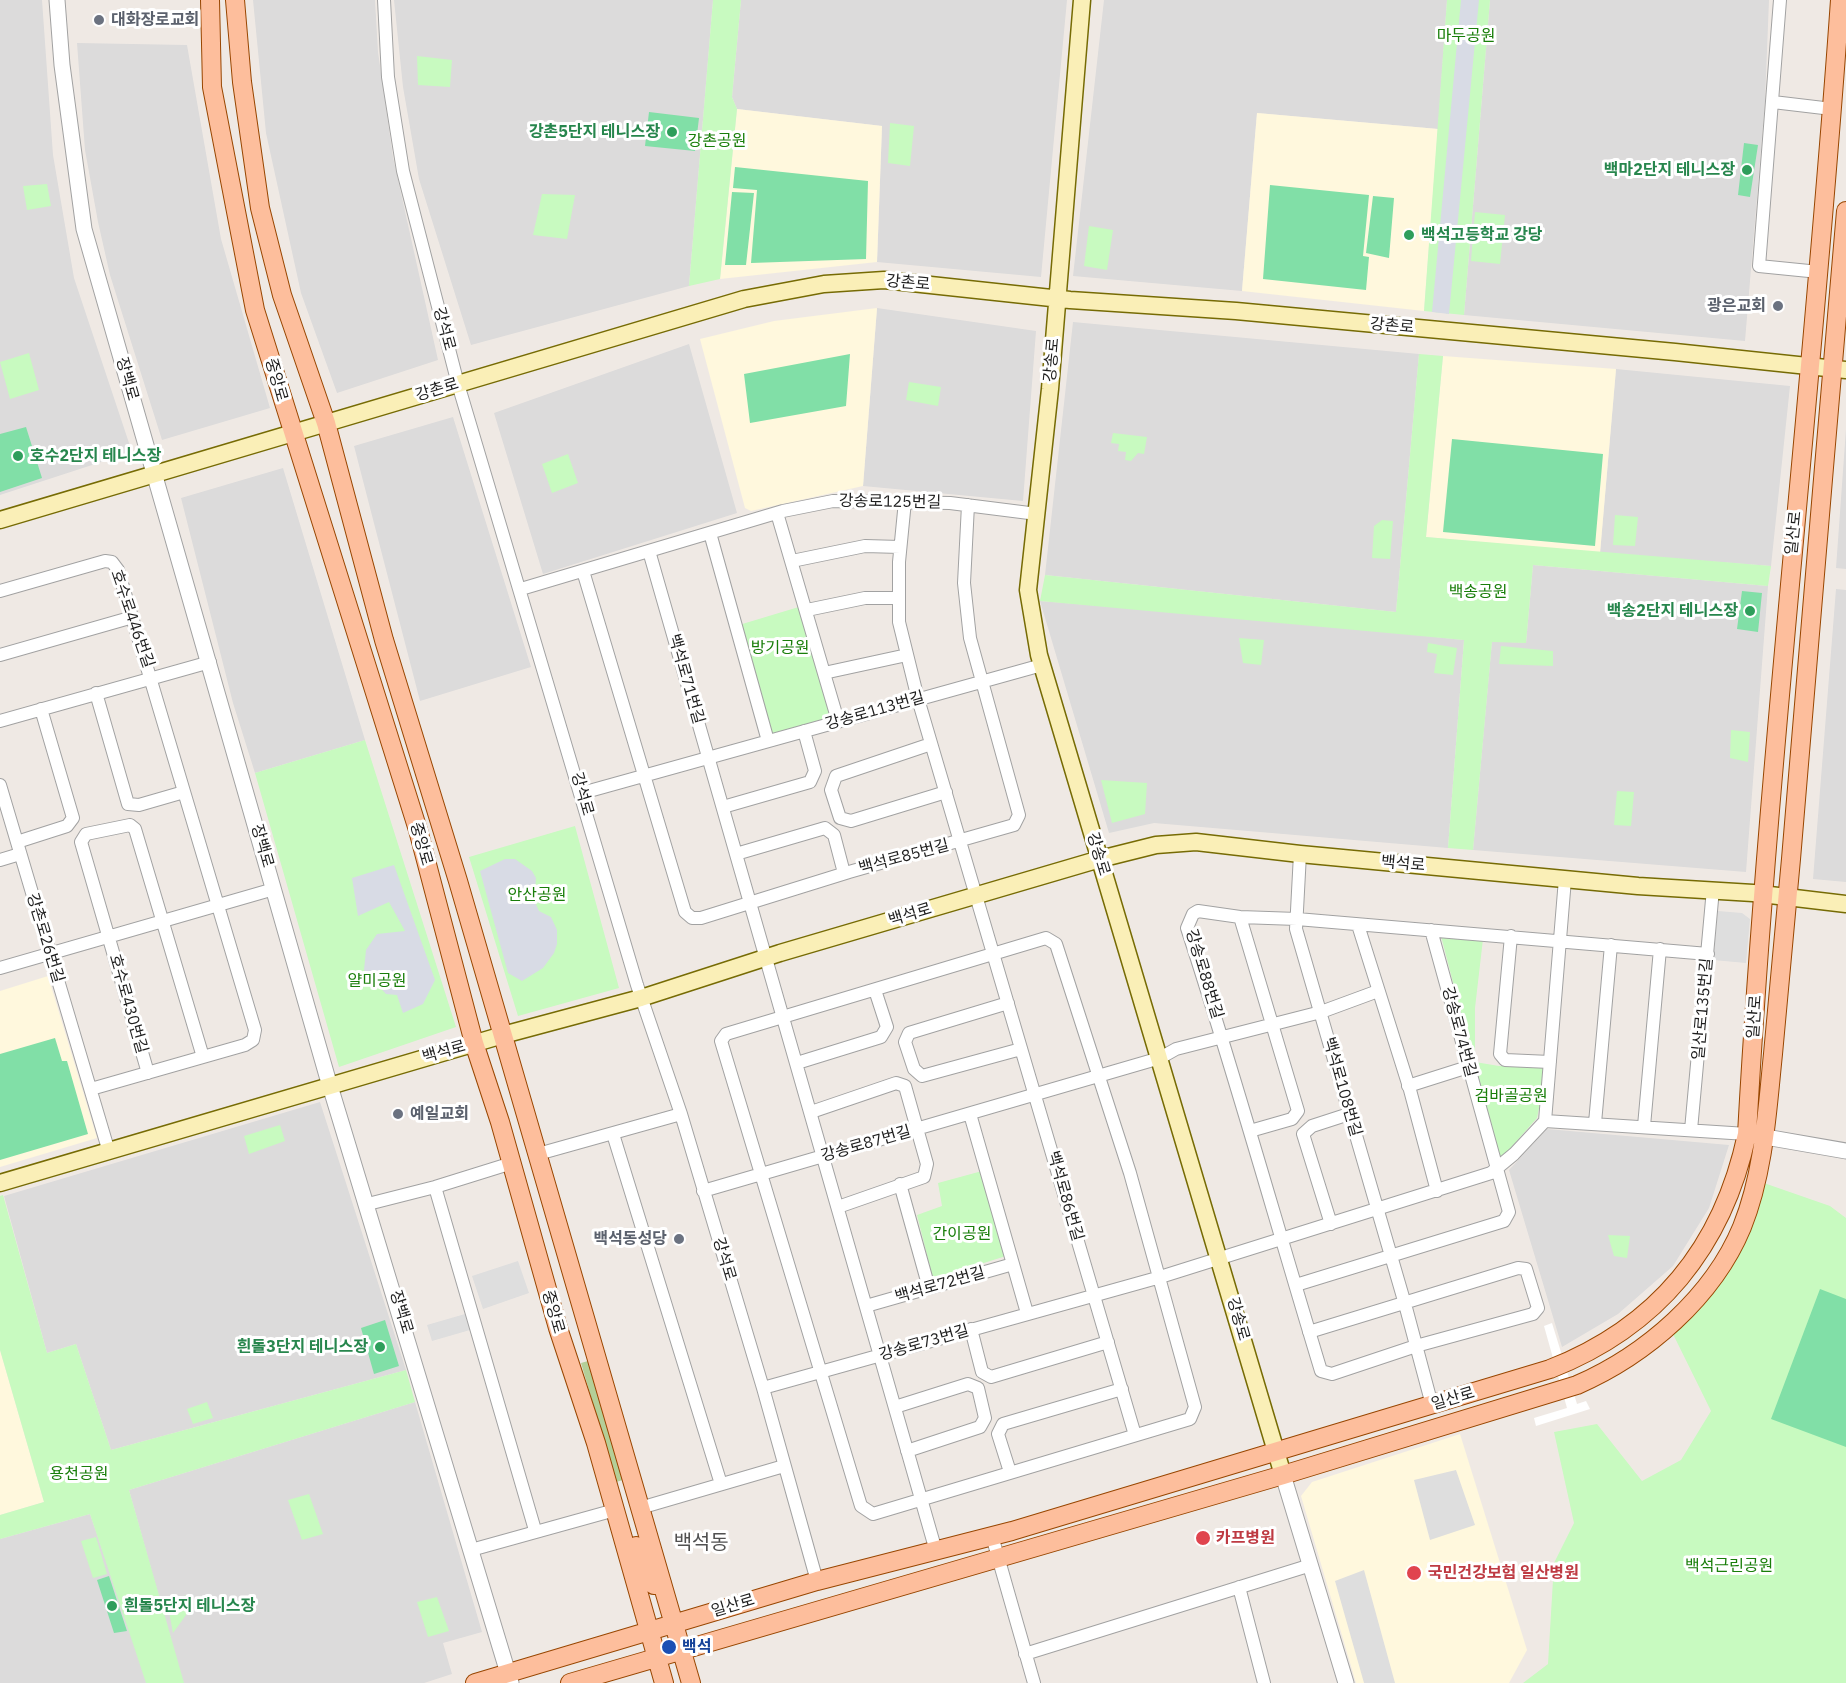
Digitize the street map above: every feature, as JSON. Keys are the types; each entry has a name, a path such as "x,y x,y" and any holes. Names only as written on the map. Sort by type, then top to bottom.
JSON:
{"main road":[{"name":"중앙로","path":"210,0 212,87 255,310 417,830 474,1043 512,1162 558,1328 615,1510 664,1683"},
{"name":"중앙로","path":"235,0 242,82 260,208 282,295 326,423 384,640 503,1035 691,1683"},
{"name":"강송로","path":"1082,0 1057,298 1028,590 1042,665 1283,1475"},
{"name":"일산로","path":"570,1683 1283,1475 1577,1385 1608,1369 1659,1336 1706,1285 1729,1254 1743,1224 1755,1184 1763,895 1776,716 1820,272 1840,0"},
{"name":"일산로","path":"476,1683 510,1678 648,1632 817,1581 993,1536 1570,1362 1612,1339 1652,1309 1695,1260 1715,1228 1756,1135 1788,897 1813,578 1840,370 1846,211"},
{"name":"강촌로","path":"0,520 155,476 744,299 824,284 884,280 1057,298 1236,311 1840,370"},
{"name":"백석로","path":"0,1183 474,1043 641,998 766,957 976,895 1156,845 1196,842 1565,879 1713,889 1846,904"},
{"path":"622,1538 636,1543 651,1584 662,1583"}],"street":[{"name":"장백로","path":"57,0 62,65 84,229 330,1085 510,1678"},
{"name":"강석로","path":"384,0 388,77 403,171 458,384 582,793 641,998 681,1114 763,1388 817,1581"},
{"path":"1780,0 1759,266 1820,272"},
{"path":"1773,102 1832,109"},
{"name":"강송로125번길","path":"521,589 777,513 833,501 905,501 968,505 1037,514"},
{"name":"백석로85번길","path":"905,501 900,547 899,622 918,699 976,895"},
{"path":"960,842 1014,825 1019,815 982,681 967,615 964,582 968,505"},
{"path":"777,513 838,721"},
{"path":"710,533 768,741"},
{"path":"792,561 865,546 900,547"},
{"name":"백석로71번길","path":"649,551 766,957"},
{"name":"호수로446번길","path":"0,591 105,561 112,562 118,570 133,616 184,792"},
{"path":"583,571 685,912 692,918 701,918 846,872 834,836 825,828 736,854"},
{"path":"807,610 865,598 898,597"},
{"path":"0,655 133,616"},
{"path":"824,673 908,656"},
{"name":"호수로446번길","path":"0,721 210,662"},
{"name":"강송로113번길","path":"582,793 1042,665"},
{"path":"91,1089 253,1040 255,1030 184,792 139,805 128,804 96,693"},
{"path":"17,842 66,826 73,818 41,709"},
{"path":"723,807 810,782 815,771 804,731"},
{"path":"931,744 837,776 831,790 840,818 851,821 946,792"},
{"name":"강촌로26번길","path":"0,786 109,1152"},
{"name":"호수로430번길","path":"148,1073 81,842 86,834 130,825 135,829 162,921"},
{"name":"백석로85번길","path":"846,872 960,842"},
{"name":"백석로108번길","path":"1300,854 1296,929 1432,1405"},
{"path":"0,860 20,855"},
{"path":"1220,1258 1479,1179 1496,1170 1545,1121 1565,879"},
{"name":"일산로135번길","path":"1691,1130 1713,889"},
{"name":"호수로430번길","path":"0,968 274,890"},
{"name":"백석로86번길","path":"976,895 1135,1435"},
{"name":"강송로88번길","path":"1240,917 1198,911 1193,914 1187,928 1252,1134"},
{"path":"1309,1332 1518,1268 1526,1269 1538,1308 1533,1314 1416,1346 1332,1374 1325,1374 1321,1371 1309,1332 1252,1134 1292,1119 1298,1111 1240,917 1297,919 1708,954"},
{"path":"162,921 203,1057"},
{"path":"1358,925 1409,1088 1437,1191"},
{"name":"강송로74번길","path":"1390,1255 1504,1221 1509,1212 1431,930"},
{"name":"강송로74번길","path":"1511,936 1500,1054 1505,1060 1550,1062"},
{"path":"1046,938 1056,944 1097,1077 1130,1173 1157,1278 1195,1407 1190,1419 873,1514 861,1506 763,1174 721,1041 723,1037 783,1016 877,990 994,956 1046,938"},
{"path":"1595,1123 1611,945"},
{"path":"1644,1126 1660,949"},
{"path":"766,957 936,1551"},
{"path":"797,1063 881,1037 887,1027 877,990"},
{"name":"강송로88번길","path":"1160,1058 1176,1049 1321,1012 1378,991"},
{"path":"1008,1002 909,1033 905,1042 914,1069 922,1076 1022,1049"},
{"name":"강송로87번길","path":"703,1191 1160,1058"},
{"path":"1409,1088 1468,1067"},
{"path":"811,1112 896,1083 905,1086 927,1164 924,1177 838,1207"},
{"path":"537,1154 681,1114"},
{"path":"970,1114 1027,1313"},
{"path":"1331,1224 1303,1134 1312,1126 1349,1114"},
{"path":"1545,1121 1756,1135 1846,1151"},
{"path":"613,1134 721,1484"},
{"path":"368,1204 435,1187 512,1162"},
{"path":"900,1184 929,1288"},
{"path":"435,1187 536,1530"},
{"path":"1296,1285 1390,1255"},
{"name":"강송로73번길","path":"763,1388 1157,1278 1220,1258"},
{"name":"백석로72번길","path":"866,1306 1013,1264"},
{"path":"971,1329 982,1371 991,1377 1108,1342"},
{"path":"895,1407 968,1384 978,1388 985,1418 980,1427 908,1451"},
{"path":"1006,1473 998,1434 1003,1424 1122,1389"},
{"path":"640,1508 784,1466"},
{"name":"강송로","path":"1283,1475 1346,1683"},
{"path":"471,1550 536,1530 615,1510"},
{"path":"993,1536 1034,1683"},
{"path":"1025,1654 1311,1565"},
{"path":"1239,1587 1264,1683"}],"shaded area":[{"path":"0,0 42,0 53,155 74,278 132,452 0,495"},
{"path":"253,0 375,0 378,52 393,157 438,360 337,393 301,293 266,133"},
{"path":"394,0 713,0 689,286 471,345 419,179 403,87"},
{"path":"741,0 1067,0 1041,277 877,262 882,126 737,109 732,97"},
{"path":"1104,0 1447,0 1438,129 1257,113 1242,291 1073,276"},
{"path":"1461,0 1479,0 1449,314 1432,312"},
{"path":"1490,0 1769,0 1765,101 1745,341 1464,315"},
{"path":"77,43 187,45 221,239 270,408 162,440 110,275 98,222 85,150"},
{"path":"737,109 882,126 877,262 720,279"},
{"path":"1257,113 1438,129 1424,311 1242,291"},
{"path":"877,308 1036,331 1023,501 863,486"},
{"path":"877,308 863,486 751,511 745,508 700,339 774,321"},
{"path":"1073,322 1419,354 1396,612 1045,575"},
{"path":"689,344 737,513 543,574 494,413"},
{"path":"1443,356 1616,369 1600,553 1426,537"},
{"path":"1616,369 1790,386 1771,566 1600,553"},
{"path":"453,417 531,667 420,701 354,446"},
{"path":"1846,429 1846,569 1836,568"},
{"path":"283,468 365,740 255,773 233,703 181,498"},
{"path":"1533,565 1768,586 1746,872 1473,850 1492,641 1526,643"},
{"path":"1836,589 1846,590 1846,882 1813,879"},
{"path":"1040,601 1272,620 1464,640 1448,848 1154,823 1109,833"},
{"path":"505,859 515,859 532,871 536,878 534,900 539,911 551,917 557,930 557,944 554,953 543,968 522,981 508,973 480,871"},
{"path":"394,865 435,980 423,1004 403,1013 397,995 386,994 364,970 366,950 377,934 405,931 389,902 358,916 352,878"},
{"path":"1718,911 1742,913 1750,919 1746,963 1713,960"},
{"path":"48,976 97,1138 0,1167 0,991"},
{"path":"320,1102 406,1370 111,1450 76,1344 47,1353 4,1196"},
{"path":"1547,1129 1729,1145 1709,1208 1673,1266 1618,1314 1562,1347 1509,1170"},
{"path":"518,1261 529,1293 483,1309 472,1276"},
{"path":"465,1314 470,1330 432,1341 427,1325"},
{"path":"0,1350 44,1502 0,1515"},
{"path":"415,1402 482,1632 443,1643 452,1674 424,1683 183,1683 129,1490"},
{"name":"국민건강보험 일산병원","path":"1460,1434 1527,1650 1509,1683 1356,1683 1301,1496 1312,1482"},
{"path":"1456,1470 1475,1525 1430,1540 1414,1480"},
{"path":"90,1514 148,1683 0,1683 0,1539"},
{"path":"1364,1570 1395,1683 1364,1683 1335,1581"}],"green space":[{"name":"강촌공원","path":"713,0 741,0 732,97 737,109 720,279 689,286"},
{"name":"마두공원","path":"1447,0 1490,0 1464,315 1424,311"},
{"path":"417,56 452,60 450,87 418,85"},
{"name":"강촌5단지 테니스장","path":"649,112 699,118 695,151 645,146"},
{"path":"890,123 914,126 910,166 888,163"},
{"name":"백마2단지 테니스장","path":"1744,143 1758,145 1750,197 1738,195"},
{"path":"735,167 868,181 866,259 751,263 757,190 733,188"},
{"path":"47,184 51,206 27,210 23,186"},
{"path":"1270,185 1369,195 1363,256 1369,257 1366,290 1263,279"},
{"path":"732,192 754,193 746,265 725,265"},
{"path":"542,194 575,195 567,239 533,235"},
{"path":"1373,196 1394,198 1389,258 1366,253"},
{"path":"1475,212 1505,215 1500,264 1471,261"},
{"path":"1089,226 1113,230 1107,270 1084,266"},
{"path":"29,353 39,390 10,399 0,362"},
{"path":"850,354 846,406 750,423 744,374"},
{"name":"백송공원","path":"1419,354 1443,356 1426,537 1771,566 1768,586 1533,565 1526,643 1492,642 1473,850 1448,848 1464,640 1040,601 1045,575 1396,612"},
{"path":"909,382 941,387 938,406 906,400"},
{"name":"호수2단지 테니스장","path":"26,427 42,478 0,492 0,434"},
{"path":"1113,433 1147,437 1144,454 1138,453 1131,461 1125,460 1126,452 1118,451 1119,444 1111,443"},
{"path":"1452,439 1603,454 1595,546 1443,532"},
{"path":"568,454 578,483 552,493 542,464"},
{"path":"1615,515 1638,517 1635,546 1613,545"},
{"path":"1382,520 1393,521 1390,559 1372,558 1374,526"},
{"name":"백송2단지 테니스장","path":"1742,591 1762,593 1758,632 1737,629"},
{"name":"방기공원","path":"802,606 831,719 773,735 739,625"},
{"path":"1239,638 1264,640 1261,665 1243,663"},
{"path":"1428,643 1457,648 1453,675 1434,673 1437,654 1427,652"},
{"path":"1501,646 1553,651 1553,666 1499,664"},
{"path":"1731,730 1750,732 1748,762 1730,758"},
{"name":"얄미공원","path":"365,740 456,1027 339,1067 255,773"},
{"path":"1101,780 1147,783 1145,814 1112,823"},
{"path":"1617,791 1634,792 1631,826 1614,825"},
{"name":"안산공원","path":"575,826 619,988 518,1016 469,857"},
{"name":"검바골공원","path":"1441,936 1483,939 1475,1008 1475,1062 1499,1066 1543,1066 1543,1089 1537,1118 1499,1161"},
{"path":"55,1038 62,1061 67,1061 88,1134 0,1160 0,1054"},
{"path":"280,1125 285,1141 249,1154 244,1136"},
{"name":"간이공원","path":"982,1171 1006,1256 933,1279 917,1215 942,1206 938,1183"},
{"name":"백석근린공원","path":"1761,1182 1830,1206 1846,1218 1846,1683 1523,1683 1548,1664 1554,1563 1574,1523 1554,1432 1597,1424 1642,1481 1681,1460 1711,1411 1671,1330 1734,1250"},
{"name":"용천공원","path":"3,1195 47,1353 76,1344 111,1450 406,1370 415,1402 129,1490 184,1683 146,1683 90,1514 0,1539 0,1515 44,1502 0,1350 0,1196"},
{"path":"1608,1235 1630,1236 1627,1258 1614,1256"},
{"path":"1820,1289 1846,1299 1846,1447 1771,1419"},
{"name":"흰돌3단지 테니스장","path":"385,1320 399,1366 374,1374 361,1328"},
{"path":"588,1361 623,1480 616,1482 581,1363"},
{"path":"207,1402 213,1418 193,1424 187,1409"},
{"path":"309,1494 323,1534 302,1540 288,1500"},
{"path":"96,1537 107,1574 93,1578 81,1541"},
{"name":"흰돌5단지 테니스장","path":"109,1576 127,1631 114,1633 97,1580"},
{"path":"190,1594 194,1604 173,1633 167,1601"},
{"path":"437,1597 449,1631 428,1637 417,1602"}],"pier":[{"path":"1552,1323 1577,1404 1586,1401 1590,1409 1536,1426 1534,1418 1567,1408 1544,1326"}],"place":[{"name":"대화장로교회","path":"99,20"},
{"name":"강촌5단지 테니스장","path":"672,132"},
{"name":"백마2단지 테니스장","path":"1747,170"},
{"name":"백석고등학교 강당","path":"1409,235"},
{"name":"광은교회","path":"1778,306"},
{"name":"호수2단지 테니스장","path":"18,456"},
{"name":"백송2단지 테니스장","path":"1750,611"},
{"name":"예일교회","path":"398,1114"},
{"name":"백석동성당","path":"679,1239"},
{"name":"흰돌3단지 테니스장","path":"380,1347"},
{"name":"카프병원","path":"1203,1538"},
{"name":"국민건강보험 일산병원","path":"1414,1573"},
{"name":"흰돌5단지 테니스장","path":"112,1606"},
{"name":"백석","path":"669,1647"}],"district":[{"name":"백석동","path":"701,1543"}]}
